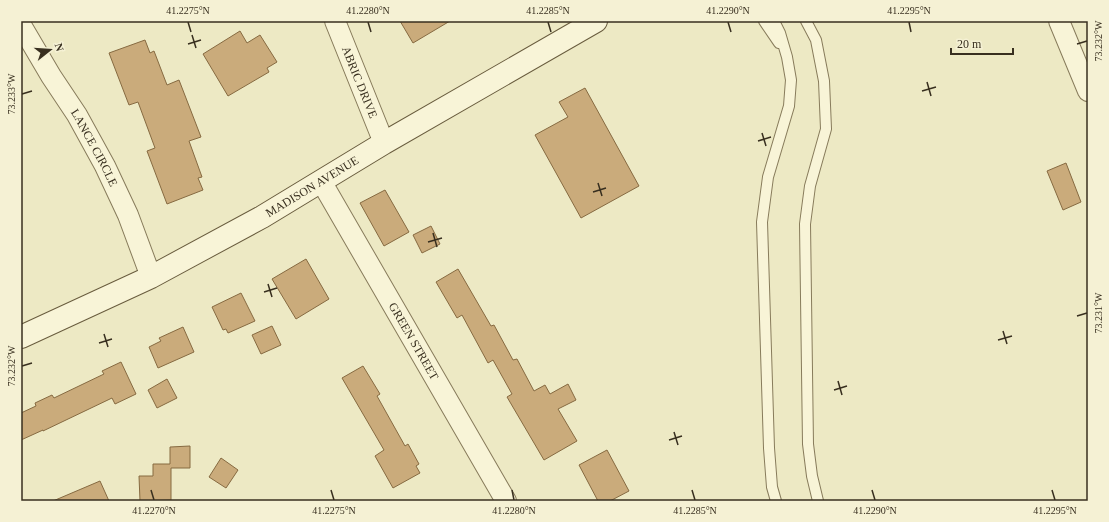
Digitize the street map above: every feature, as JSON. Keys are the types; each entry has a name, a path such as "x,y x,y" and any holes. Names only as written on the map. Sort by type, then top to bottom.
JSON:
{"street":[{"name":"ABRIC DRIVE","path":"335,21 384,143"},
{"name":"MADISON AVENUE","path":"21,337 151,278 262,217 384,143 596,21"},
{"path":"1059,21 1088,91"},
{"name":"LANCE CIRCLE","path":"21,25 77,116 105,166 128,215 151,278"},
{"name":"GREEN STREET","path":"321,181 506,501"}],"lane":[{"path":"764,21 787,57"},
{"path":"774,21 780,33 787,57 791,80 789,106 768,177 762,222 770,448 772,487 776,501"},
{"path":"806,21 816,40"},
{"path":"814,21 824,81 826,129 810,186 806,224 808,444 812,476 818,501"}],"building":[{"path":"400,21 450,21 413,43"},
{"path":"240,31 247,43 260,35 277,62 267,68 269,72 228,96 203,54"},
{"path":"145,40 150,53 154,51 167,85 179,80 201,137 189,141 202,177 198,178 203,190 167,204 147,151 155,148 138,102 129,105 109,53"},
{"path":"585,88 639,186 581,218 535,135 568,117 559,102"},
{"path":"1066,163 1081,202 1063,210 1047,171"},
{"path":"385,190 409,232 384,246 360,203"},
{"path":"431,226 440,244 422,253 413,235"},
{"path":"306,259 329,299 296,319 272,279"},
{"path":"458,269 491,326 494,325 513,360 517,359 534,391 545,385 550,394 568,384 576,400 558,409 577,441 544,460 507,397 512,394 493,360 488,363 462,315 457,318 436,282"},
{"path":"241,293 255,321 228,333 226,329 223,330 212,307"},
{"path":"272,326 281,345 261,354 252,335"},
{"path":"183,327 194,352 158,368 149,347 161,341 159,338"},
{"path":"121,362 136,394 115,404 112,398 21,440 21,413 36,406 35,403 52,395 54,398 104,374 102,371"},
{"path":"363,366 380,394 377,396 405,446 408,444 419,464 416,466 420,473 393,488 375,456 384,450 342,378"},
{"path":"167,379 177,398 157,408 148,390"},
{"path":"190,446 190,468 171,468 171,500 140,501 139,476 153,476 153,464 170,464 170,447"},
{"path":"607,450 629,491 610,501 598,501 579,465"},
{"path":"221,458 238,470 226,488 209,477"},
{"path":"100,481 109,501 53,501"}]}
